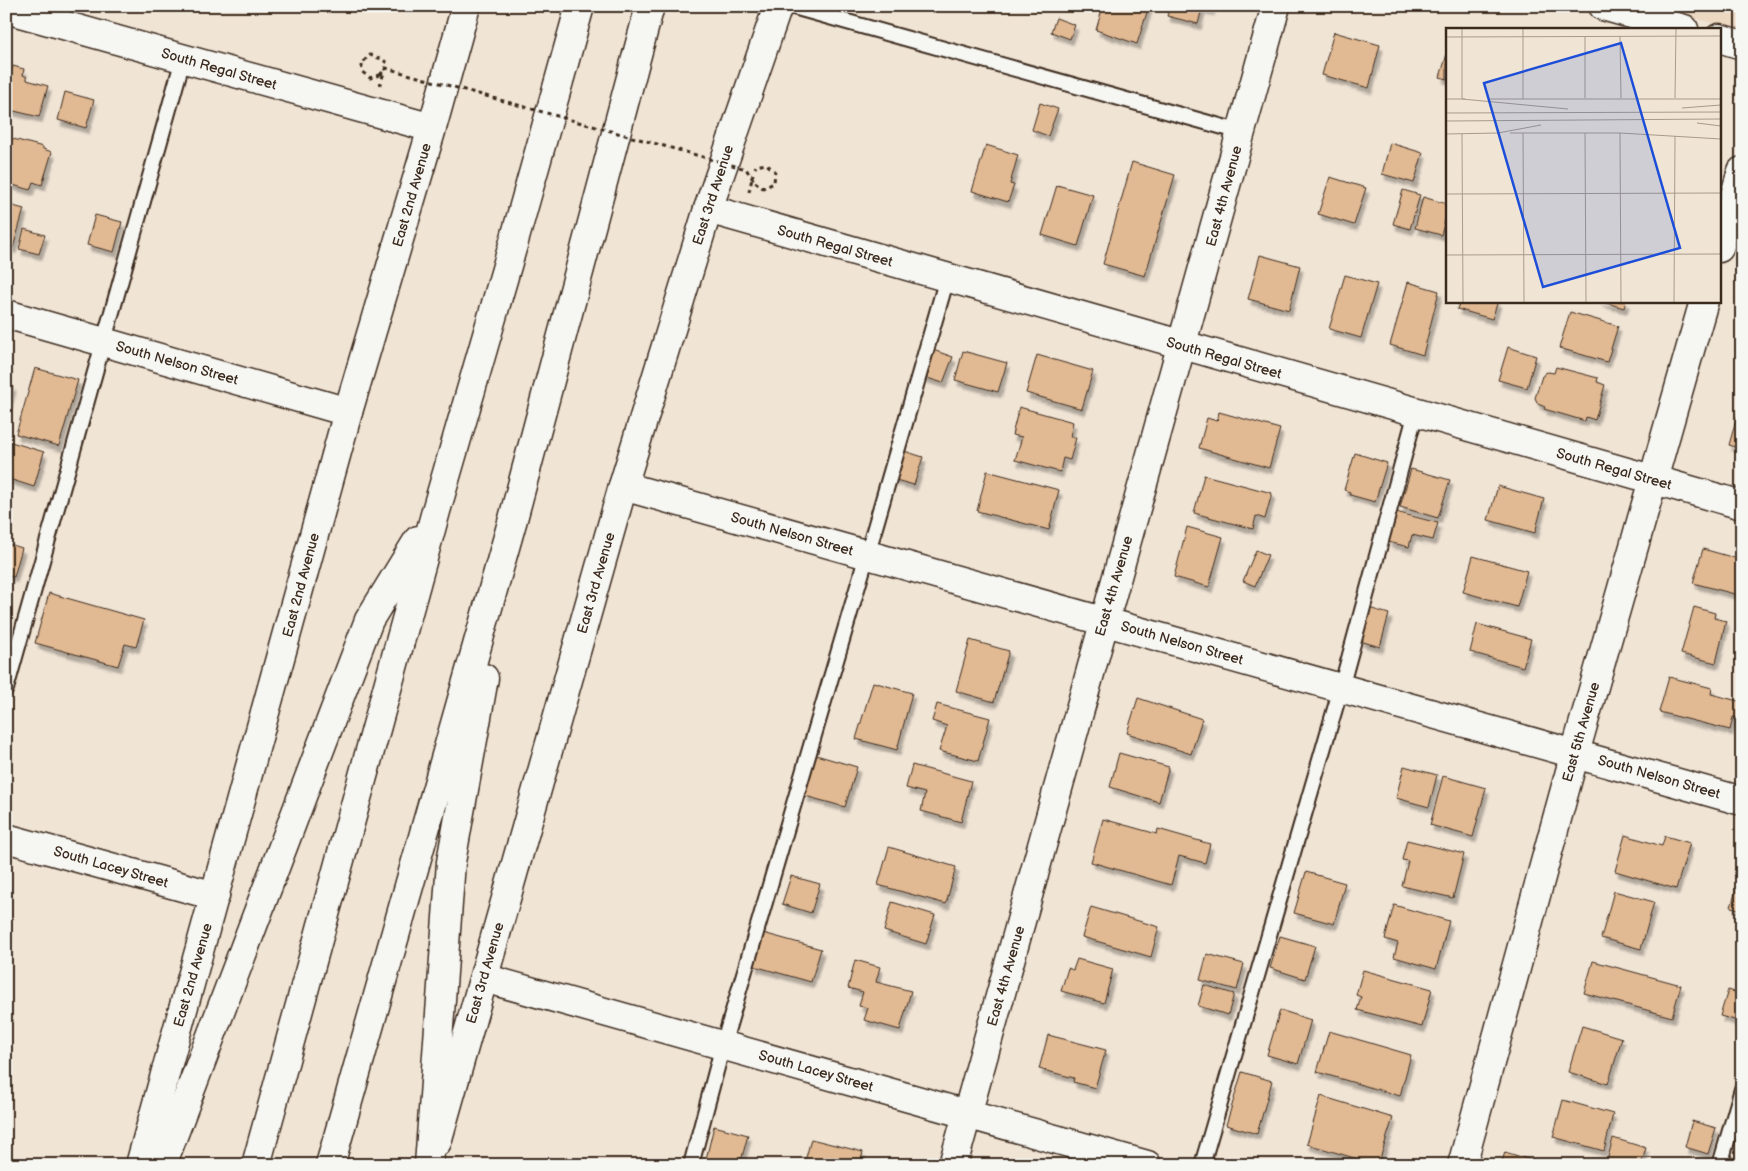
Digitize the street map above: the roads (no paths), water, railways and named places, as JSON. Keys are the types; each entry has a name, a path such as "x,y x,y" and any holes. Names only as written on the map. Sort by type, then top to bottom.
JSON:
{"main road":[{"name":"East 2nd Avenue","path":"140,1165 216,896 348,412 466,6"},
{"path":"256,1165 436,511 580,6"},
{"path":"330,1165 513,519 650,6"},
{"name":"East 3rd Avenue","path":"429,1165 484,978 623,486 708,209 778,6"},
{"name":"East 4th Avenue","path":"953,1165 1276,6"},
{"path":"1603,6 1680,28"},
{"name":"South Regal Street","path":"6,9 432,128"},
{"path":"1720,38 1742,45"},
{"path":"1720,245 1742,171"},
{"name":"South Regal Street","path":"708,209 1742,505"},
{"name":"East 5th Avenue","path":"1462,1165 1575,753 1704,302"},
{"name":"South Nelson Street","path":"6,314 348,412"},
{"name":"South Nelson Street","path":"623,486 1742,801"},
{"path":"162,1165 369,620 436,511"},
{"path":"429,1165 451,862 513,519"},
{"name":"South Lacey Street","path":"6,838 216,896"},
{"name":"South Lacey Street","path":"484,978 1147,1165"}],"lane":[{"path":"790,6 1241,132"},
{"path":"6,689 184,59"},
{"path":"691,1165 723,1045 868,555 947,278"},
{"path":"1202,1165 1341,688 1416,412"},
{"path":"1720,1165 1742,1089"}]}
